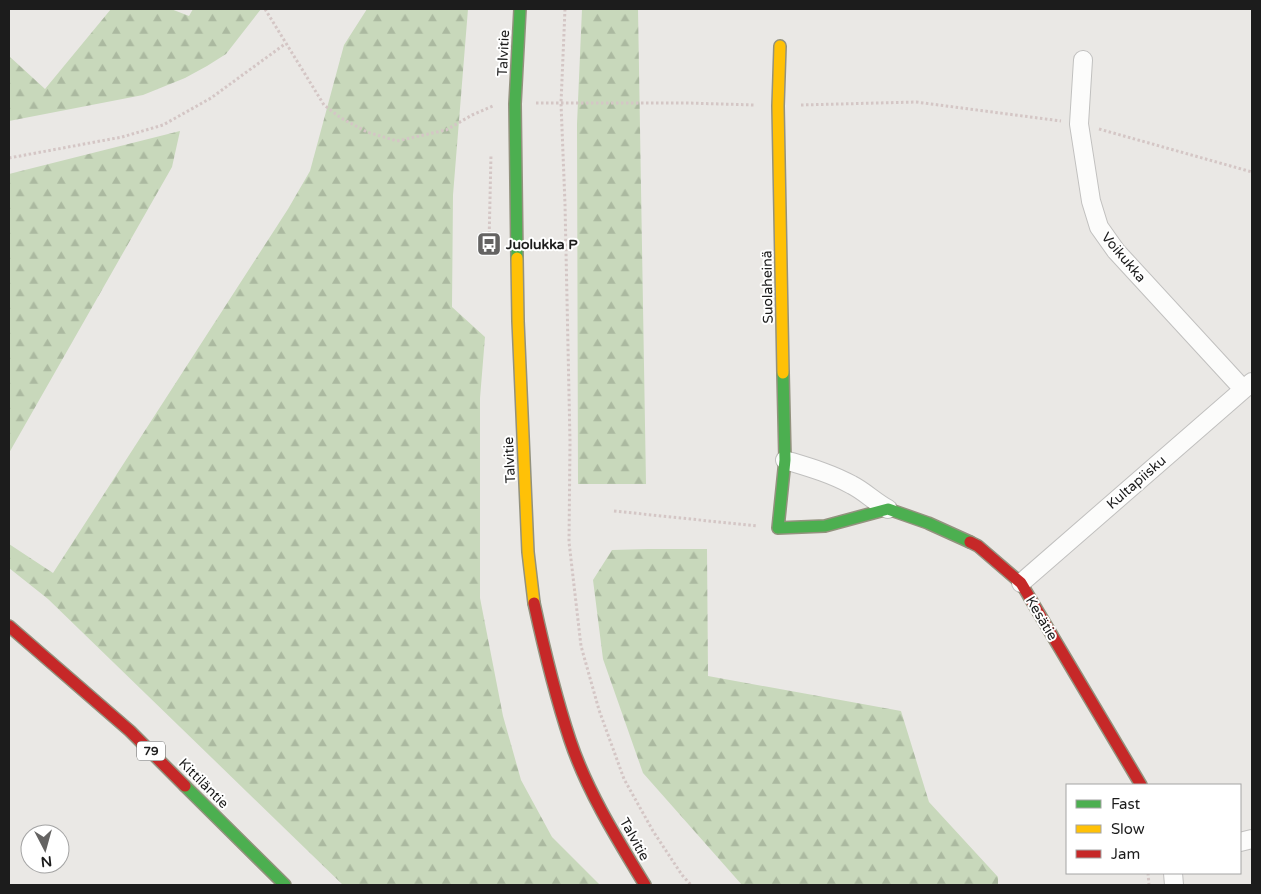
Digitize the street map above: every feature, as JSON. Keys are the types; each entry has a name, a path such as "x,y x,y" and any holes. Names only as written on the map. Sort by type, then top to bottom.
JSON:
{"street":[{"name":"Talvitie","path":"520,9 515,104 518,321 528,552 534,602 547,661 570,742 614,834 646,885"},
{"name":"Suolaheinä","path":"778,528 785,460 778,106 780,46"},
{"name":"Voikukka","path":"1083,60 1079,124 1091,201 1099,227 1116,251 1248,386"},
{"name":"Kultapiisku","path":"1021,584 1248,386"},
{"name":"Kesätie","path":"785,460 822,471 854,485 874,501 888,509 928,523 978,546 1021,584 1140,784"},
{"path":"778,528 825,526 888,509"},
{"name":"Kittiläntie","path":"9,626 130,731 285,885"}],"path":[{"path":"564,9 561,103 569,392 569,542 581,646 598,710 624,779 653,831 692,885"},
{"path":"9,158 113,139 163,125 211,98 286,44"},
{"path":"778,106 916,102 1079,124 1252,172"},
{"path":"491,106 491,116"},
{"path":"490,244 491,146"},
{"path":"614,511 778,528"}],"green space":[{"path":"111,9 171,9 189,16 193,9 261,9 226,54 185,78 143,95 9,121 9,56 45,89"},
{"path":"367,9 468,9 453,195 452,307 485,337 480,398 480,598 503,716 521,780 552,837 600,885 343,885 48,599 9,568 9,544 53,573 288,209 310,171 344,45"},
{"path":"582,9 638,9 646,484 578,484 577,124"},
{"path":"180,131 172,167 9,453 9,174"},
{"path":"707,549 708,676 901,711 929,802 998,877 998,885 742,885 643,773 603,659 593,580 612,550"}],"traffic: fast":[{"path":"517,258 515,104 520,9"},
{"path":"783,373 785,460 778,528 825,526 888,509 928,523 970,542"},
{"path":"185,786 285,885"}],"traffic: slow":[{"path":"780,46 778,106 783,373"},
{"path":"517,258 528,552 534,603"}],"traffic: jam":[{"path":"970,542 978,546 1021,583 1140,784"},
{"path":"534,603 555,689 577,759 603,814 645,885"},
{"path":"9,626 130,731 185,786"}],"place":[{"name":"Juolukka P","path":"489,244"}]}
